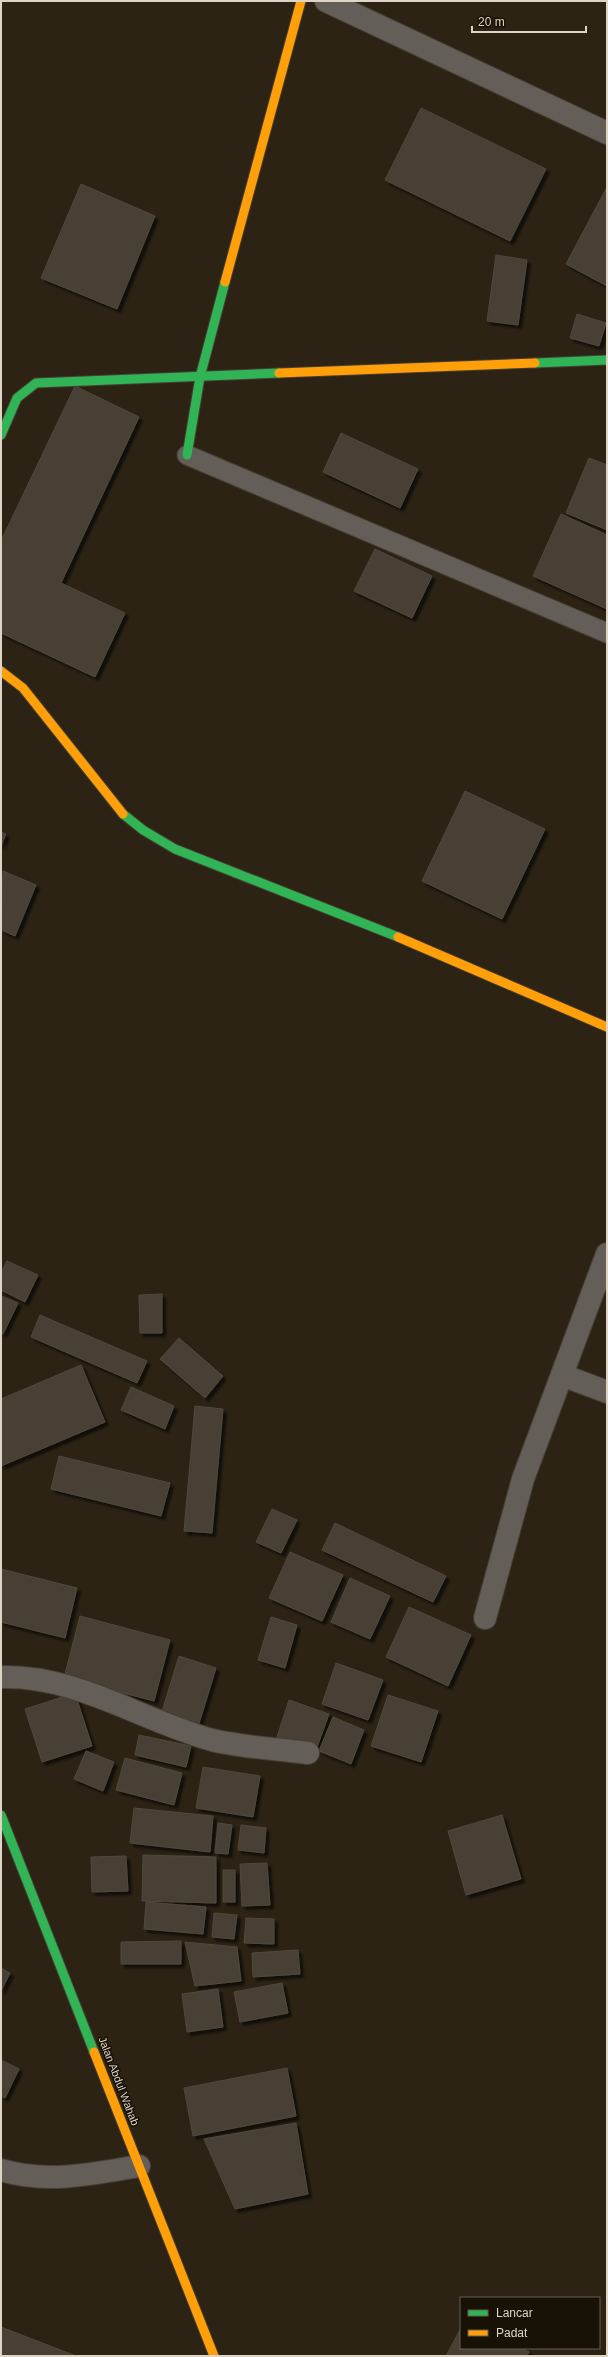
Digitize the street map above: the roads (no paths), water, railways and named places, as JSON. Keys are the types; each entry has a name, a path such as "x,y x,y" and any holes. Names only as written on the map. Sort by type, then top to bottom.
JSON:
{"street":[{"path":"187,455 200,377 301,1"},
{"path":"326,1 607,133"},
{"path":"1,435 16,396 25,388 36,383 607,360"},
{"path":"1,671 23,688 122,814 143,830 175,849 414,943 607,1027"},
{"path":"485,1618 523,1479 607,1254"},
{"path":"562,1375 607,1392"},
{"path":"1,1677 18,1676 52,1681 97,1695 152,1719 213,1740 308,1753"},
{"name":"Jalan Abdul Wahab","path":"1,1814 214,2356"},
{"path":"1,2170 29,2177 64,2178 139,2166"}],"lane":[{"path":"187,455 607,633"}]}
